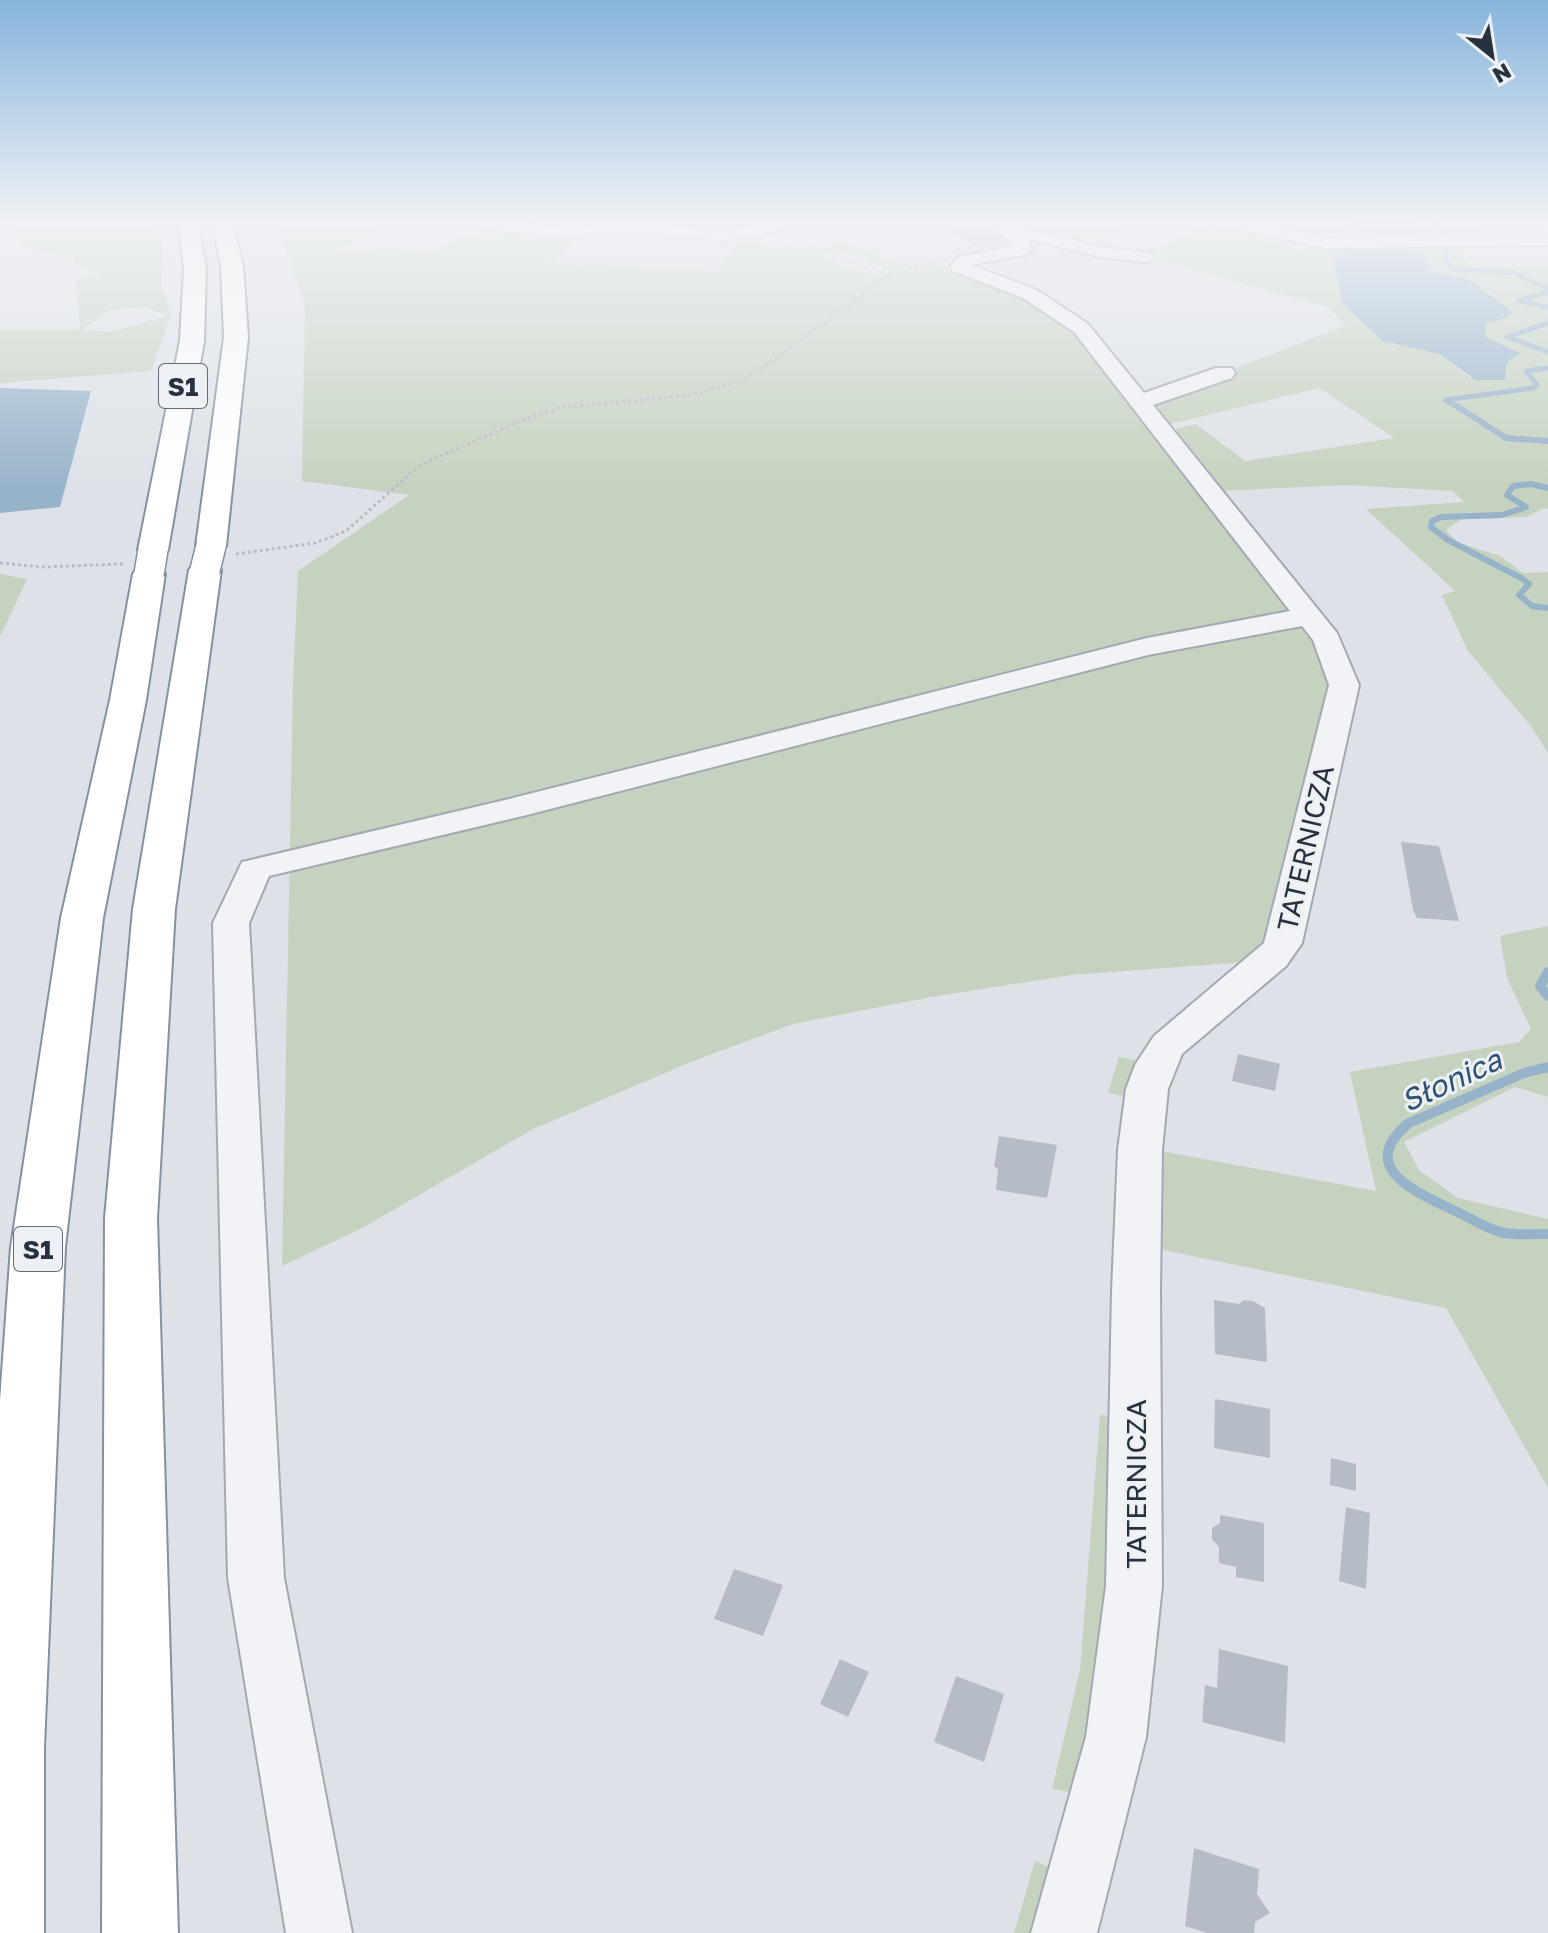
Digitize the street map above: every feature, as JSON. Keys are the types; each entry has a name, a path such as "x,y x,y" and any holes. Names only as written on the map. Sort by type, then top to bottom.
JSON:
{"highway":[{"name":"S1","path":"6,1933 9,1748 38,1247 82,918 128,700 146,563 192,341 193,310"},
{"name":"S1","path":"140,1933 131,1218 154,909 215,557 236,337 234,310"}],"street":[{"name":"TATERNICZA","path":"1056,310 1074,321 1327,639 1344,685 1283,943 1273,958 1168,1045 1155,1065 1147,1089 1138,1207 1134,1586 1116,1737 1064,1933"},
{"path":"1139,402 1224,373"},
{"path":"319,1933 256,1578 231,923 254,869 511,809 1147,647 1308,616"}],"path":[{"path":"215,557 315,543 346,531 420,465 525,419 559,408 691,395 742,381 841,310"},
{"path":"0,563 82,567 146,563"}],"green space":[{"path":"78,310 109,310 82,330 111,332 169,315 153,310 169,310 171,315 151,371 0,383 0,330 80,330"},
{"path":"305,310 1054,310 1062,314 1228,519 1341,685 1260,961 1071,975 931,997 793,1024 696,1060 533,1129 364,1227 282,1266 293,683 298,571 409,495 302,481"},
{"path":"1331,310 1372,310 1420,349 1439,354 1469,377 1506,377 1507,362 1486,337 1486,324 1510,317 1513,312 1511,310 1548,310 1548,509 1526,517 1462,519 1446,530 1457,542 1500,556 1523,573 1548,572 1548,753 1530,725 1468,651 1442,595 1455,591 1366,509 1464,502 1453,491 1348,485 1218,491 1166,431 1196,424 1245,461 1394,438 1319,388 1162,426 1145,403 1345,326"},
{"path":"0,574 27,579 0,637"},
{"path":"1548,926 1548,1097 1515,1087 1404,1142 1419,1170 1458,1198 1548,1219 1548,1488 1446,1308 1158,1249 1155,1300 1144,1298 1144,1241 1145,1172 1152,1106 1169,1055 1179,1057 1170,1066 1155,1150 1376,1191 1350,1072 1519,1042 1531,1029 1507,978 1500,936"},
{"path":"1119,1057 1148,1062 1131,1190 1115,1190 1124,1096 1108,1093"},
{"path":"1100,1415 1124,1417 1088,1795 1052,1789 1080,1670"},
{"path":"1035,1861 1058,1872 1051,1933 1014,1933"}],"water":[{"path":"1350,310 1511,310 1513,312 1509,317 1486,324 1486,337 1520,353 1507,362 1505,380 1476,380 1439,354 1383,341"},
{"path":"0,388 91,391 60,507 0,513"}],"building":[{"path":"1401,842 1439,846 1459,921 1417,918"},
{"path":"1238,1054 1280,1064 1275,1091 1232,1081"},
{"path":"999,1136 1057,1145 1047,1198 996,1190 998,1168 994,1167"},
{"path":"1214,1300 1239,1304 1244,1300 1253,1301 1265,1308 1267,1362 1215,1354"},
{"path":"1215,1399 1270,1409 1270,1458 1214,1448"},
{"path":"1331,1458 1356,1464 1356,1491 1330,1485"},
{"path":"1346,1507 1370,1513 1366,1589 1339,1581"},
{"path":"1220,1515 1264,1523 1264,1582 1236,1577 1236,1567 1219,1563 1219,1547 1212,1539 1212,1528 1220,1523"},
{"path":"734,1569 783,1585 763,1636 714,1619"},
{"path":"1219,1649 1288,1666 1285,1743 1202,1722 1205,1685 1217,1688"},
{"path":"840,1659 869,1672 848,1717 820,1704"},
{"path":"956,1676 1004,1694 984,1762 934,1742"},
{"path":"1194,1848 1259,1869 1257,1894 1270,1913 1255,1922 1254,1933 1207,1933 1185,1926"}],"waterway":[{"name":"Słonica","path":"1548,323 1507,337 1548,352"},
{"name":"Słonica","path":"1458,407 1445,400 1533,388 1537,385 1526,371 1548,368"},
{"name":"Słonica","path":"1455,405 1506,438 1548,441"},
{"name":"Słonica","path":"1548,488 1531,484 1513,486 1507,495 1526,507 1502,515 1441,517 1432,521 1431,527 1448,540 1523,579 1529,584 1519,595 1532,606 1548,608"},
{"name":"Słonica","path":"1548,972 1540,986 1548,996"},
{"name":"Słonica","path":"1548,1067 1524,1073 1409,1123 1394,1139 1388,1153 1389,1165 1397,1176 1438,1203 1504,1233 1548,1234"}]}
